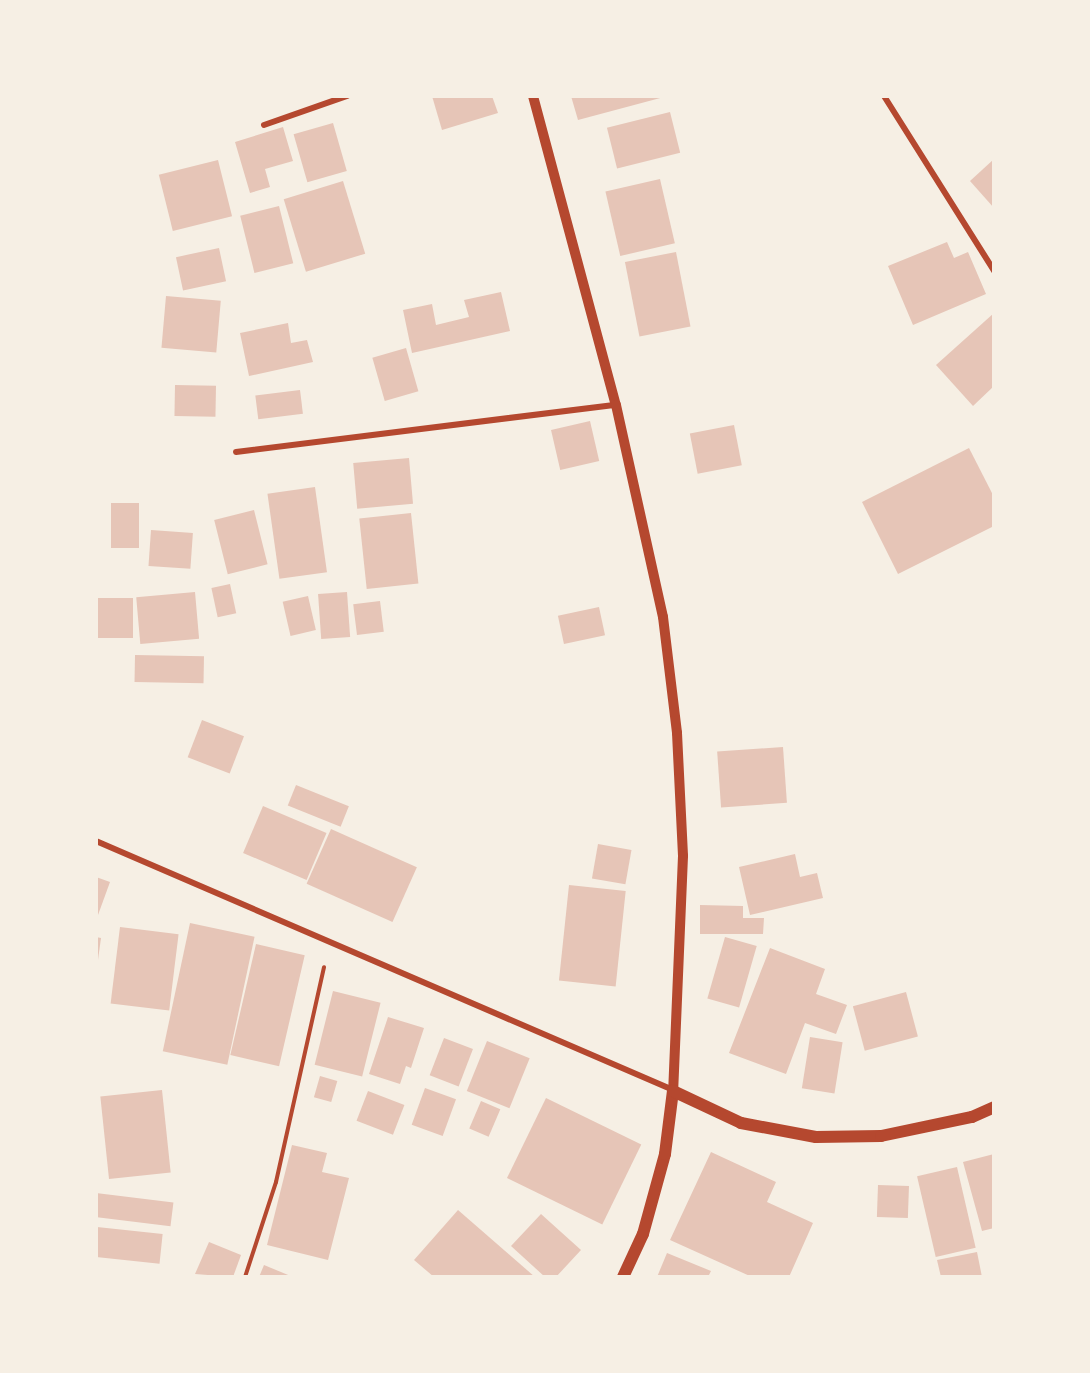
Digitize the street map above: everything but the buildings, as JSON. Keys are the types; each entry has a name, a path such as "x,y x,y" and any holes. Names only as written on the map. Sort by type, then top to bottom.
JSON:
{"main road":[{"path":"623,1277 643,1234 665,1154 674,1091 741,1123 816,1137 880,1136 972,1117 994,1107"}],"street":[{"path":"264,125 347,96"},
{"path":"96,841 330,940 674,1091 683,856 677,733 663,617 616,405 533,96"},
{"path":"884,96 994,271"},
{"path":"236,452 616,405"}],"path":[{"path":"245,1277 276,1182 330,940"}]}
